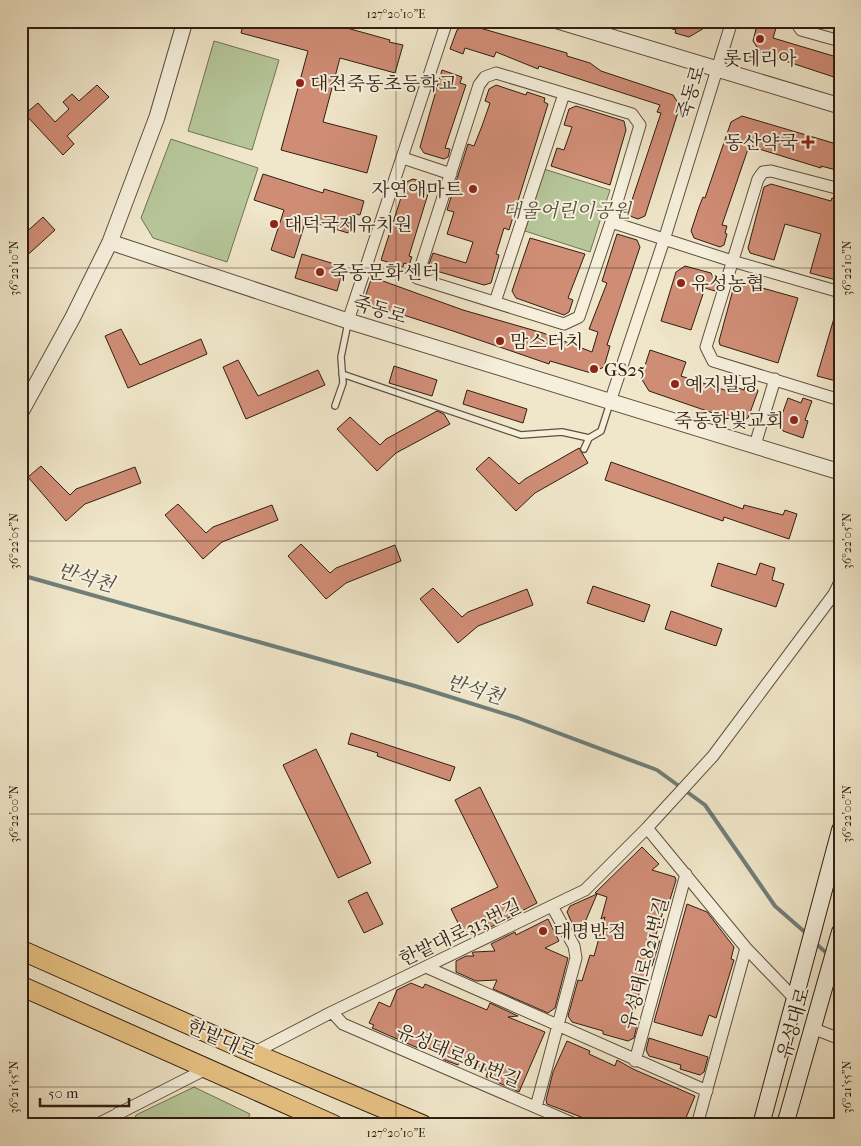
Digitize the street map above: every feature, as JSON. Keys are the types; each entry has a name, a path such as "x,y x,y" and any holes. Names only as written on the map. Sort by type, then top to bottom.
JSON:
{"main road":[{"name":"유성대로","path":"760,1125 840,830"},
{"name":"유성대로","path":"785,1125 840,932"},
{"name":"한밭대로","path":"21,950 253,1053 423,1125"},
{"name":"한밭대로","path":"21,986 334,1125"}],"street":[{"path":"21,412 73,318 110,242 157,117 185,21"},
{"path":"348,321 447,21"},
{"path":"558,21 717,71 840,106"},
{"name":"죽동로","path":"610,402 664,240 732,21"},
{"path":"794,21 801,30 840,41"},
{"path":"496,73 632,114 640,125 611,222 578,318 564,324 417,278 451,174 479,85 485,76 496,73"},
{"path":"495,302 564,94"},
{"path":"403,158 451,174"},
{"path":"840,190 772,171 763,172 758,178 706,342 706,350 713,361 840,400"},
{"path":"611,222 732,261 840,292"},
{"name":"죽동로","path":"110,242 348,321 840,472"},
{"path":"755,445 775,379"},
{"name":"한밭대로313번길","path":"253,1053 332,1012 553,908 591,885 704,766 834,594 840,582"},
{"path":"647,828 746,948 794,998"},
{"name":"유성대로821번길","path":"635,1061 686,874"},
{"path":"536,1107 576,958 574,946 553,908"},
{"path":"697,1125 746,948"},
{"name":"유성대로821번길","path":"426,967 557,1027 707,1091"},
{"name":"유성대로811번길","path":"332,1012 342,1024 577,1125"},
{"path":"814,1022 840,1039"},
{"path":"96,1125 206,1069"},
{"path":"118,1113 124,1125"}],"lane":[{"path":"335,406 342,384 341,357 348,321"},
{"path":"342,374 522,435 562,432 589,438"},
{"path":"584,449 589,438 601,431 610,402"},
{"path":"21,1109 28,1125"}],"green space":[{"path":"214,41 279,60 252,150 188,131"},
{"path":"171,139 258,168 227,262 153,238 141,218"},
{"name":"대울어린이공원","path":"544,169 610,190 590,252 525,231"},
{"path":"194,1087 250,1114 245,1125 133,1125 136,1115"}],"building":[{"path":"244,21 329,21 329,23 403,45 395,73 340,58 323,122 377,136 367,173 281,150 308,51 241,33"},
{"path":"656,21 716,21 689,37 675,33 676,30 656,24"},
{"path":"758,21 778,21 773,38 840,58 840,79 761,53 753,41"},
{"path":"466,24 567,53 567,56 590,63 601,71 673,95 680,106 645,216 638,219 627,215 661,113 657,112 660,105 539,66 538,69 496,52 494,57 465,48 463,54 450,49 457,30"},
{"path":"442,70 462,77 460,83 466,85 445,148 450,149 448,157 444,159 424,153 420,147"},
{"path":"97,85 109,97 67,136 74,144 63,155 25,114 38,103 55,122 69,109 63,102 72,94 79,101"},
{"path":"496,85 526,95 527,92 545,98 544,102 548,104 509,230 504,228 496,254 499,255 491,283 484,285 433,270 429,264 433,253 466,263 473,242 447,234 454,212 447,210 468,144 474,146 490,103 485,101 489,89"},
{"path":"576,106 624,121 626,130 610,185 551,166 557,148 564,150 572,127 564,125 569,109"},
{"path":"742,116 840,145 840,171 821,166 821,168 749,146 722,225 727,226 725,233 727,234 724,245 720,247 694,238 691,231 703,197 705,198 731,122"},
{"path":"263,174 323,193 324,189 364,201 360,215 354,214 348,233 306,220 294,258 271,250 284,210 254,200"},
{"path":"413,179 431,184 409,256 412,257 409,265 404,263 403,267 381,260 406,182"},
{"path":"771,184 831,201 832,198 840,201 840,281 810,273 821,234 785,224 774,260 750,253 748,248 764,187"},
{"path":"43,217 55,230 21,261 21,237"},
{"path":"617,234 637,240 640,247 607,345 610,346 604,367 591,373 550,361 549,364 453,331 370,306 365,297 372,277 463,310 543,333 592,352 598,332 589,329 607,283 602,281"},
{"path":"530,238 585,254 568,298 573,300 569,312 564,315 516,298 512,291"},
{"name":"죽동문화센터","path":"302,254 344,267 337,291 295,278"},
{"path":"685,266 711,273 717,285 715,291 705,288 691,330 661,321 676,272"},
{"path":"741,282 798,298 778,363 720,345 719,341 734,286"},
{"path":"837,308 840,309 840,382 817,376"},
{"path":"121,329 140,365 201,339 207,354 128,388 105,336"},
{"name":"예지빌딩","path":"650,350 686,362 681,376 734,393 736,387 744,390 746,383 755,386 758,391 748,418 739,422 649,391 641,378"},
{"path":"238,360 258,396 318,370 325,385 246,419 223,367"},
{"path":"394,366 437,380 432,396 389,383"},
{"path":"467,390 527,409 523,423 463,404"},
{"path":"788,398 801,403 803,398 812,401 805,420 808,421 803,438 783,431 779,423"},
{"path":"437,411 444,414 450,424 396,453 377,471 337,429 350,417 380,445 386,439"},
{"path":"579,448 588,463 535,493 516,511 476,469 489,457 519,484"},
{"path":"611,462 743,509 744,505 783,515 785,510 797,514 789,539 724,517 723,521 605,480"},
{"path":"41,466 70,495 76,489 135,467 141,483 85,504 66,521 28,477"},
{"path":"178,504 206,533 213,527 272,505 278,520 222,542 203,559 165,515"},
{"path":"301,544 330,573 336,568 395,545 401,561 346,583 326,599 288,556"},
{"path":"718,563 756,575 760,563 775,568 772,580 784,584 776,607 711,586"},
{"path":"593,586 650,605 644,622 587,603"},
{"path":"433,588 462,617 468,612 527,589 533,605 478,626 458,643 420,599"},
{"path":"671,611 722,629 716,646 665,629"},
{"path":"351,733 455,767 450,781 377,756 378,753 348,744"},
{"path":"316,749 371,863 338,878 283,765"},
{"path":"480,787 537,903 485,930 484,928 465,937 451,909 498,887 455,800"},
{"path":"642,847 659,864 652,870 675,877 676,880 668,906 665,905 655,938 660,940 652,966 649,966 641,987 631,1023 637,1025 634,1038 628,1041 572,1022 568,1016 578,980 582,981 590,955 594,956 605,917 601,919 607,897 595,893"},
{"path":"367,892 383,924 364,933 348,901"},
{"path":"597,894 583,927 575,930 567,912 570,906"},
{"path":"687,904 707,912 734,947 731,959 734,960 716,1018 709,1015 702,1036 654,1022"},
{"path":"548,919 559,941 545,948 568,958 555,1008 548,1013 493,989 497,980 476,981 456,972 456,961 466,956 474,956 472,953 474,952 495,951 491,944 515,932 516,935"},
{"path":"411,983 423,988 425,984 487,1010 490,1003 518,1016 508,1017 545,1032 519,1092 486,1077 488,1071 461,1059 458,1065 442,1059 444,1055 420,1045 418,1048 372,1028 374,1025 369,1023 379,1002 390,1007 397,990"},
{"path":"649,1038 708,1057 704,1072 700,1075 680,1069 681,1065 649,1056 646,1050"},
{"path":"567,1041 590,1051 589,1054 615,1066 617,1060 695,1096 683,1125 602,1125 547,1104 546,1100 553,1072"}],"waterway":[{"name":"반석천","path":"21,575 415,686 518,718 657,770 705,805 775,906 807,934"},
{"name":"반석천","path":"815,943 829,955"}],"place":[{"name":"롯데리아","path":"760,39"},
{"name":"대전죽동초등학교","path":"300,83"},
{"name":"동산약국","path":"808,142"},
{"name":"자연애마트","path":"473,189"},
{"name":"대덕국제유치원","path":"274,224"},
{"name":"죽동문화센터","path":"320,272"},
{"name":"유성농협","path":"681,283"},
{"name":"맘스터치","path":"500,341"},
{"name":"GS25","path":"594,369"},
{"name":"예지빌딩","path":"675,384"},
{"name":"죽동한빛교회","path":"794,420"},
{"name":"대명반점","path":"543,931"}]}
